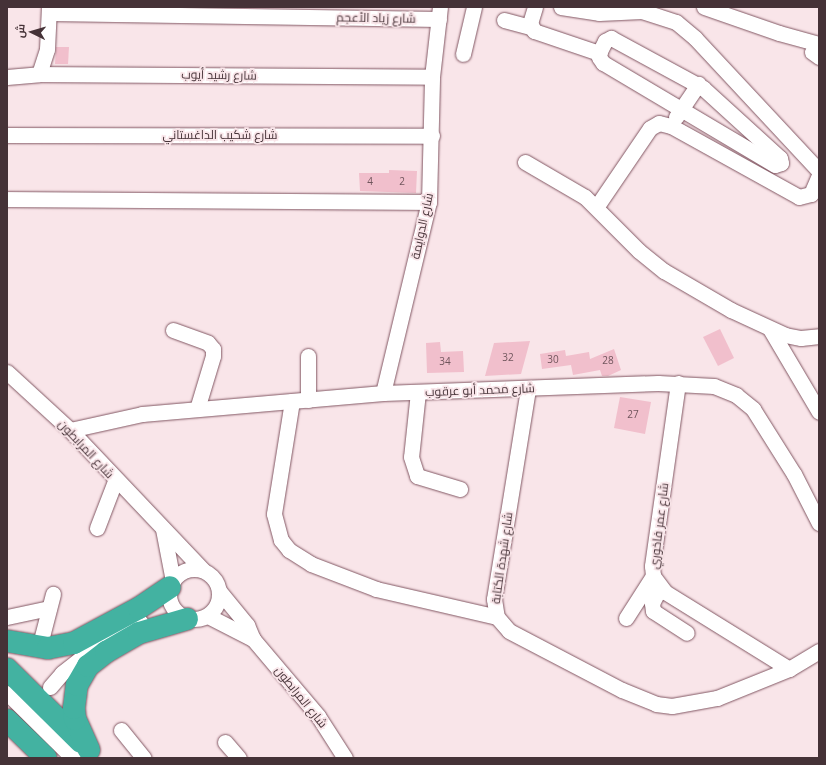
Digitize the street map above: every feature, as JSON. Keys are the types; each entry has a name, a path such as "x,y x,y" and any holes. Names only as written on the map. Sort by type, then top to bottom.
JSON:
{"highway":[{"path":"7,641 39,648 61,647 74,643 139,608 171,586"},
{"path":"86,755 75,719 74,708 77,685 88,666 106,652 139,633 192,617"},
{"path":"7,669 86,755"},
{"path":"7,720 46,758"}],"street":[{"path":"463,54 474,7"},
{"path":"531,27 535,7"},
{"path":"561,7 599,13 642,11 666,17 686,29 819,171"},
{"path":"704,7 778,33 817,52"},
{"path":"39,74 47,49 49,10"},
{"name":"شارع زياد الأعجم","path":"49,10 440,13"},
{"name":"شارع الدوايمة","path":"382,393 429,202 432,136 432,77 440,13"},
{"path":"504,20 531,27 534,31 599,53"},
{"path":"615,39 698,84 780,158 781,163 775,165 603,63 599,53 605,41 615,39"},
{"name":"شارع رشيد أيوب","path":"7,77 39,74 432,77"},
{"path":"670,126 698,84"},
{"path":"597,206 650,128 659,123 670,126 799,197 811,194 819,175"},
{"name":"شارع شكيب الداغستاني","path":"7,135 432,136"},
{"path":"525,162 597,206 655,265 731,310 785,335 801,338 819,336"},
{"path":"7,199 429,202"},
{"path":"770,329 819,412"},
{"path":"173,330 208,343 213,349 213,356 198,409"},
{"path":"308,356 308,400"},
{"name":"شارع المرابطون","path":"7,372 70,430 115,481 202,570"},
{"name":"شارع محمد أبو عرقوب","path":"70,430 142,414 382,393 678,383 714,386 736,395 753,409 794,474 813,496 819,524"},
{"name":"شارع عمر فاخوري","path":"678,383 652,566 656,582 789,669"},
{"name":"شارع شهدة الكتابة","path":"528,389 494,599 497,617 508,631 596,678 656,704 672,706 705,702 789,669 819,652"},
{"path":"418,392 411,457 417,476 460,489"},
{"path":"292,401 274,514 276,527 289,550 311,564 376,589 497,617"},
{"path":"97,528 115,481"},
{"path":"163,529 171,586 170,601 192,617"},
{"path":"50,687 89,651 135,624 186,571 202,570 214,579 220,592 219,602 192,617 135,624"},
{"path":"626,618 656,582"},
{"path":"656,582 652,603 653,611 687,633"},
{"name":"شارع المرابطون","path":"220,592 247,625 253,639 318,716 342,752 349,758"},
{"path":"39,648 53,594"},
{"path":"7,617 50,608"},
{"name":"شارع المرابطون","path":"192,617 253,639"},
{"path":"7,693 86,755"},
{"path":"7,700 68,758"},
{"path":"121,730 144,758"},
{"path":"225,742 239,758"}],"building":[{"path":"56,47 69,47 68,64 55,64"},
{"path":"389,170 417,171 416,193 360,191 359,173 389,173"},
{"path":"720,329 734,358 718,366 703,337"},
{"path":"530,341 521,374 485,376 494,343"},
{"path":"440,342 441,352 463,351 464,372 427,373 426,343"},
{"path":"614,349 621,370 608,376 602,376 600,370 573,375 571,365 542,369 540,354 565,350 566,356 589,352 590,359"},
{"path":"620,397 651,402 645,434 614,428"}]}
